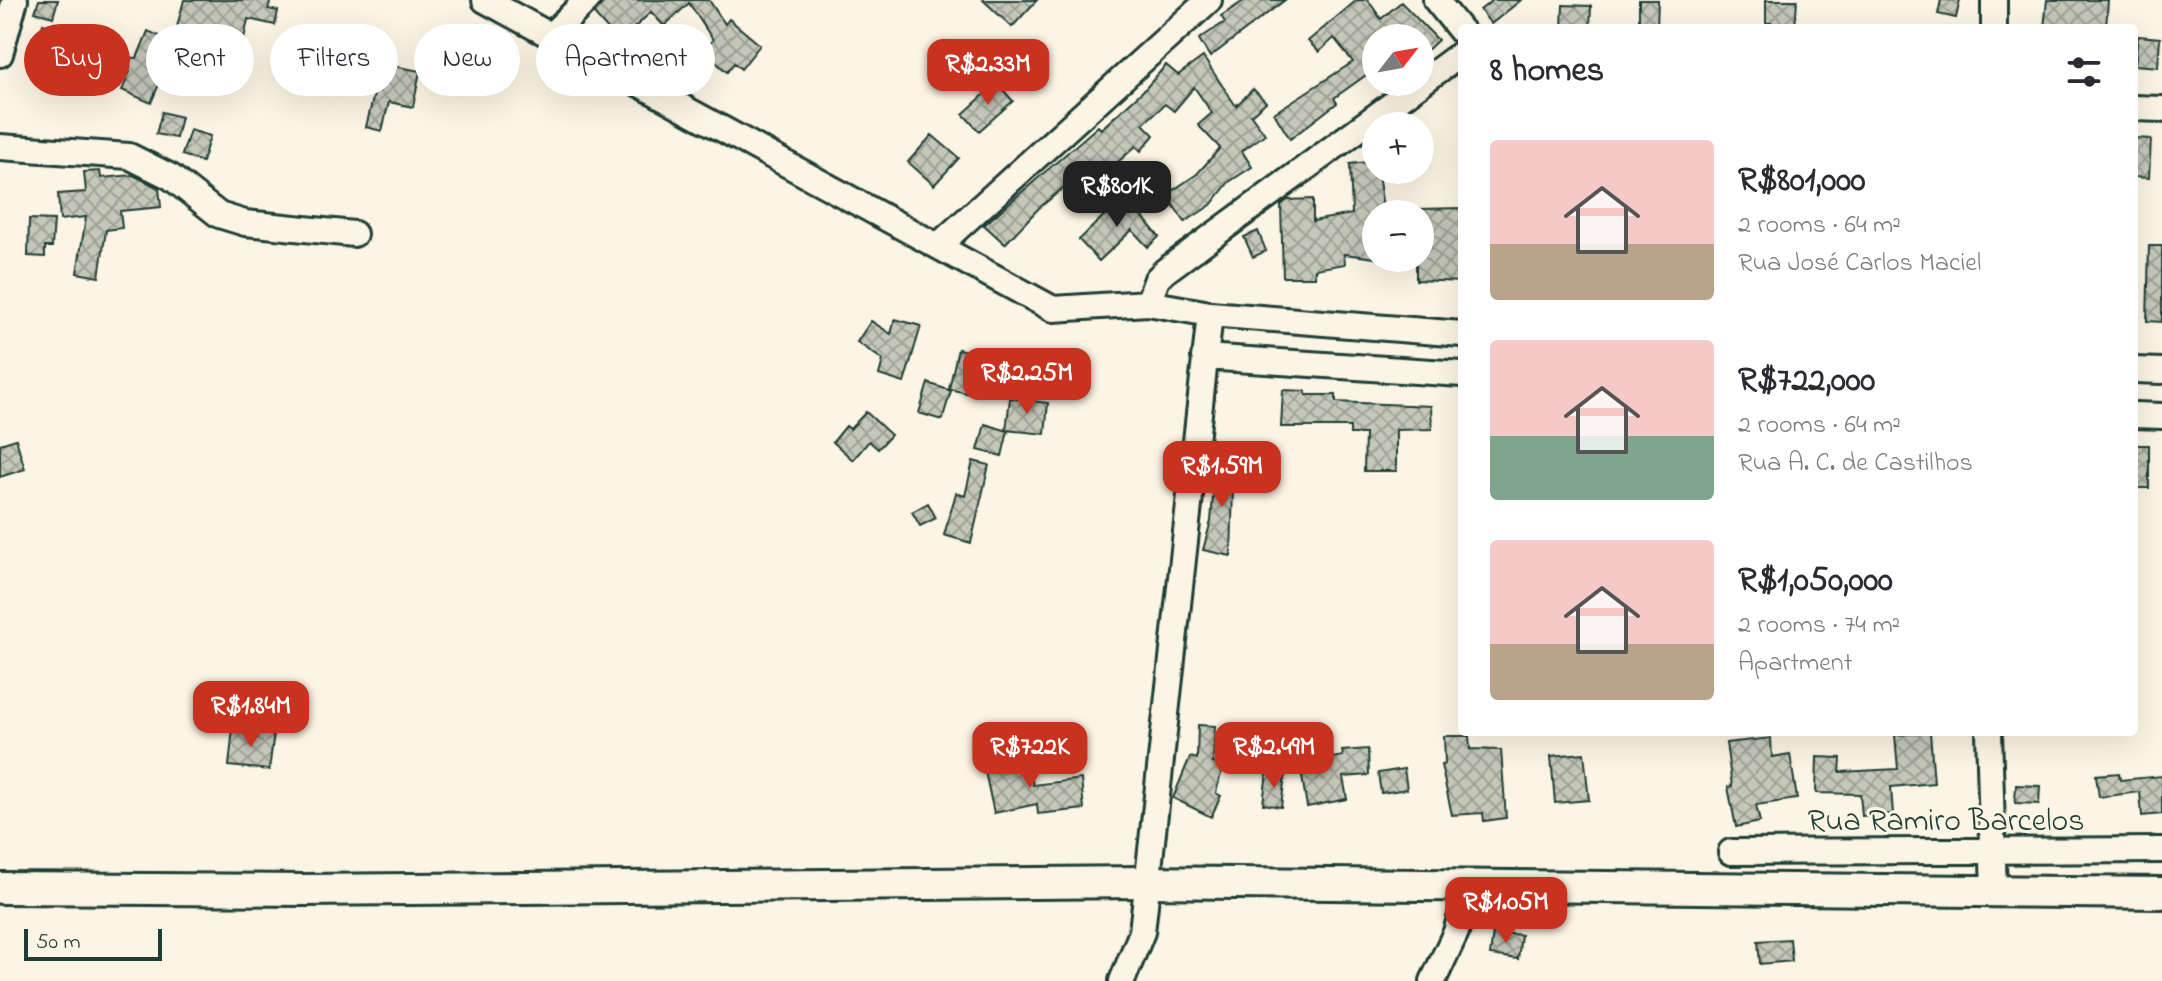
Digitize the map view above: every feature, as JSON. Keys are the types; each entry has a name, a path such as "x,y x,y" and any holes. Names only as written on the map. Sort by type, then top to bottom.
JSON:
{"main road":[{"path":"0,888 319,890 1145,882 1471,883 1994,893 2162,893"}],"street":[{"path":"0,54 15,0"},
{"path":"485,0 536,28"},
{"path":"562,24 587,0"},
{"path":"939,245 1209,0"},
{"path":"1994,0 1994,24"},
{"path":"1443,2 1458,26"},
{"path":"1148,303 1157,279 1165,271 1458,56"},
{"path":"662,96 1053,309 1148,303 1210,314 1458,334"},
{"path":"2138,108 2162,109"},
{"path":"0,147 129,156 171,177 219,215 245,223 354,234"},
{"path":"1122,981 1142,932 1145,882 1210,314"},
{"path":"1204,357 1458,374"},
{"path":"2138,370 2162,371"},
{"path":"2138,415 2162,416"},
{"path":"1989,736 1994,893"},
{"name":"Rua Ramiro Barcelos","path":"1731,852 2162,850"},
{"path":"1433,981 1456,932 1471,883"}],"building":[{"path":"39,0 58,0 53,17 35,12"},
{"path":"184,0 271,0 268,9 278,11 275,24 248,19 247,24 178,24"},
{"path":"605,0 709,0 725,24 729,19 760,45 741,69 734,63 727,72 715,62 715,24 703,24 689,3 666,24 662,24 651,12 638,24 603,24 594,14"},
{"path":"983,0 1037,0 1012,27"},
{"path":"1245,0 1285,0 1210,57 1199,39 1225,22 1221,16"},
{"path":"1357,0 1368,0 1381,19 1401,2 1422,24 1362,24 1362,78 1334,98 1337,103 1290,139 1274,113 1353,62 1334,38 1319,52 1308,41"},
{"path":"1493,0 1521,0 1491,24 1480,10"},
{"path":"1639,0 1658,0 1657,24 1639,24"},
{"path":"1766,0 1797,0 1795,24 1766,23"},
{"path":"1941,0 1960,0 1956,18 1938,14"},
{"path":"2047,0 2108,0 2106,24 2044,24"},
{"path":"1563,5 1591,6 1590,24 1562,24"},
{"path":"146,36 146,96 154,96 151,103 130,94 130,57 137,58"},
{"path":"2138,36 2160,38 2158,67 2138,65"},
{"path":"1203,57 1236,106 1253,89 1266,102 1251,115 1265,134 1242,151 1252,167 1229,182 1211,205 1185,222 1166,195 1197,174 1220,148 1198,125 1212,113 1194,87 1174,111 1165,104 1143,124 1154,135 1141,151 1136,146 1101,177 1091,165 1038,209 1005,244 984,225 1098,126 1101,129 1166,65 1178,75"},
{"path":"398,67 414,70 413,107 389,102 382,131 366,127 374,96 398,96"},
{"path":"997,83 1013,101 979,131 963,114"},
{"path":"162,112 181,117 176,138 156,134"},
{"path":"190,130 210,136 202,162 182,155"},
{"path":"932,135 959,158 934,185 908,162"},
{"path":"2138,138 2151,139 2149,178 2138,177"},
{"path":"1362,163 1362,184 1379,184 1382,200 1362,200 1362,256 1344,254 1345,264 1315,269 1315,277 1283,277 1281,205 1287,200 1313,199 1313,221 1352,214 1350,164"},
{"path":"100,171 101,178 133,175 159,188 161,207 120,211 122,228 106,230 99,277 77,273 86,217 60,220 58,194 86,192 84,172"},
{"path":"1125,195 1159,237 1148,247 1132,230 1099,261 1079,240"},
{"path":"1458,208 1458,282 1416,280 1416,272 1434,272 1434,209"},
{"path":"29,219 54,220 52,247 45,247 45,257 28,256"},
{"path":"1258,231 1266,251 1253,257 1244,237"},
{"path":"2149,246 2162,246 2162,322 2147,321"},
{"path":"895,319 921,326 904,383 879,375 883,360 857,342 871,321 891,334"},
{"path":"958,349 984,355 975,395 949,389"},
{"path":"928,383 951,391 942,420 919,413"},
{"path":"1283,390 1306,391 1306,395 1336,395 1336,402 1431,406 1432,429 1396,430 1396,471 1364,471 1365,434 1350,434 1350,427 1281,427"},
{"path":"1010,398 1048,403 1045,434 1006,430"},
{"path":"866,412 891,435 878,449 869,441 853,460 833,442 846,426 850,429"},
{"path":"985,424 1008,431 1002,456 978,450"},
{"path":"16,439 25,469 0,477 0,444"},
{"path":"2138,445 2149,445 2149,488 2138,488"},
{"path":"973,461 989,465 971,543 944,535 956,493 965,496"},
{"path":"1216,461 1240,463 1237,488 1233,487 1231,556 1203,550 1211,521"},
{"path":"928,503 936,518 920,526 912,512"},
{"path":"273,695 296,702 289,727 265,719"},
{"path":"1198,725 1215,726 1213,763 1223,766 1216,793 1221,796 1211,817 1173,798 1190,757 1197,759"},
{"path":"233,728 274,733 269,770 229,766"},
{"path":"1444,736 1469,736 1470,749 1501,750 1506,818 1484,821 1483,813 1452,815 1441,765 1445,764"},
{"path":"1895,736 1930,736 1934,783 1891,787 1893,814 1862,816 1860,794 1816,793 1817,757 1841,758 1840,772 1898,769"},
{"path":"1771,738 1772,757 1790,754 1797,799 1756,805 1760,822 1736,827 1728,787 1732,786 1726,743"},
{"path":"1368,749 1369,775 1343,777 1347,799 1307,807 1300,764 1343,756 1342,751"},
{"path":"1584,753 1589,800 1555,803 1551,756"},
{"path":"1027,759 1033,785 1081,779 1084,809 1038,814 1037,804 994,813 984,767"},
{"path":"1404,769 1407,789 1381,793 1378,773"},
{"path":"1267,772 1285,775 1281,807 1263,804"},
{"path":"2119,773 2120,780 2162,776 2162,814 2142,816 2140,792 2099,797 2096,775"},
{"path":"2016,785 2040,786 2039,804 2015,803"},
{"path":"1493,932 1521,935 1518,959 1490,955"},
{"path":"1790,939 1792,961 1760,964 1758,941"}]}
